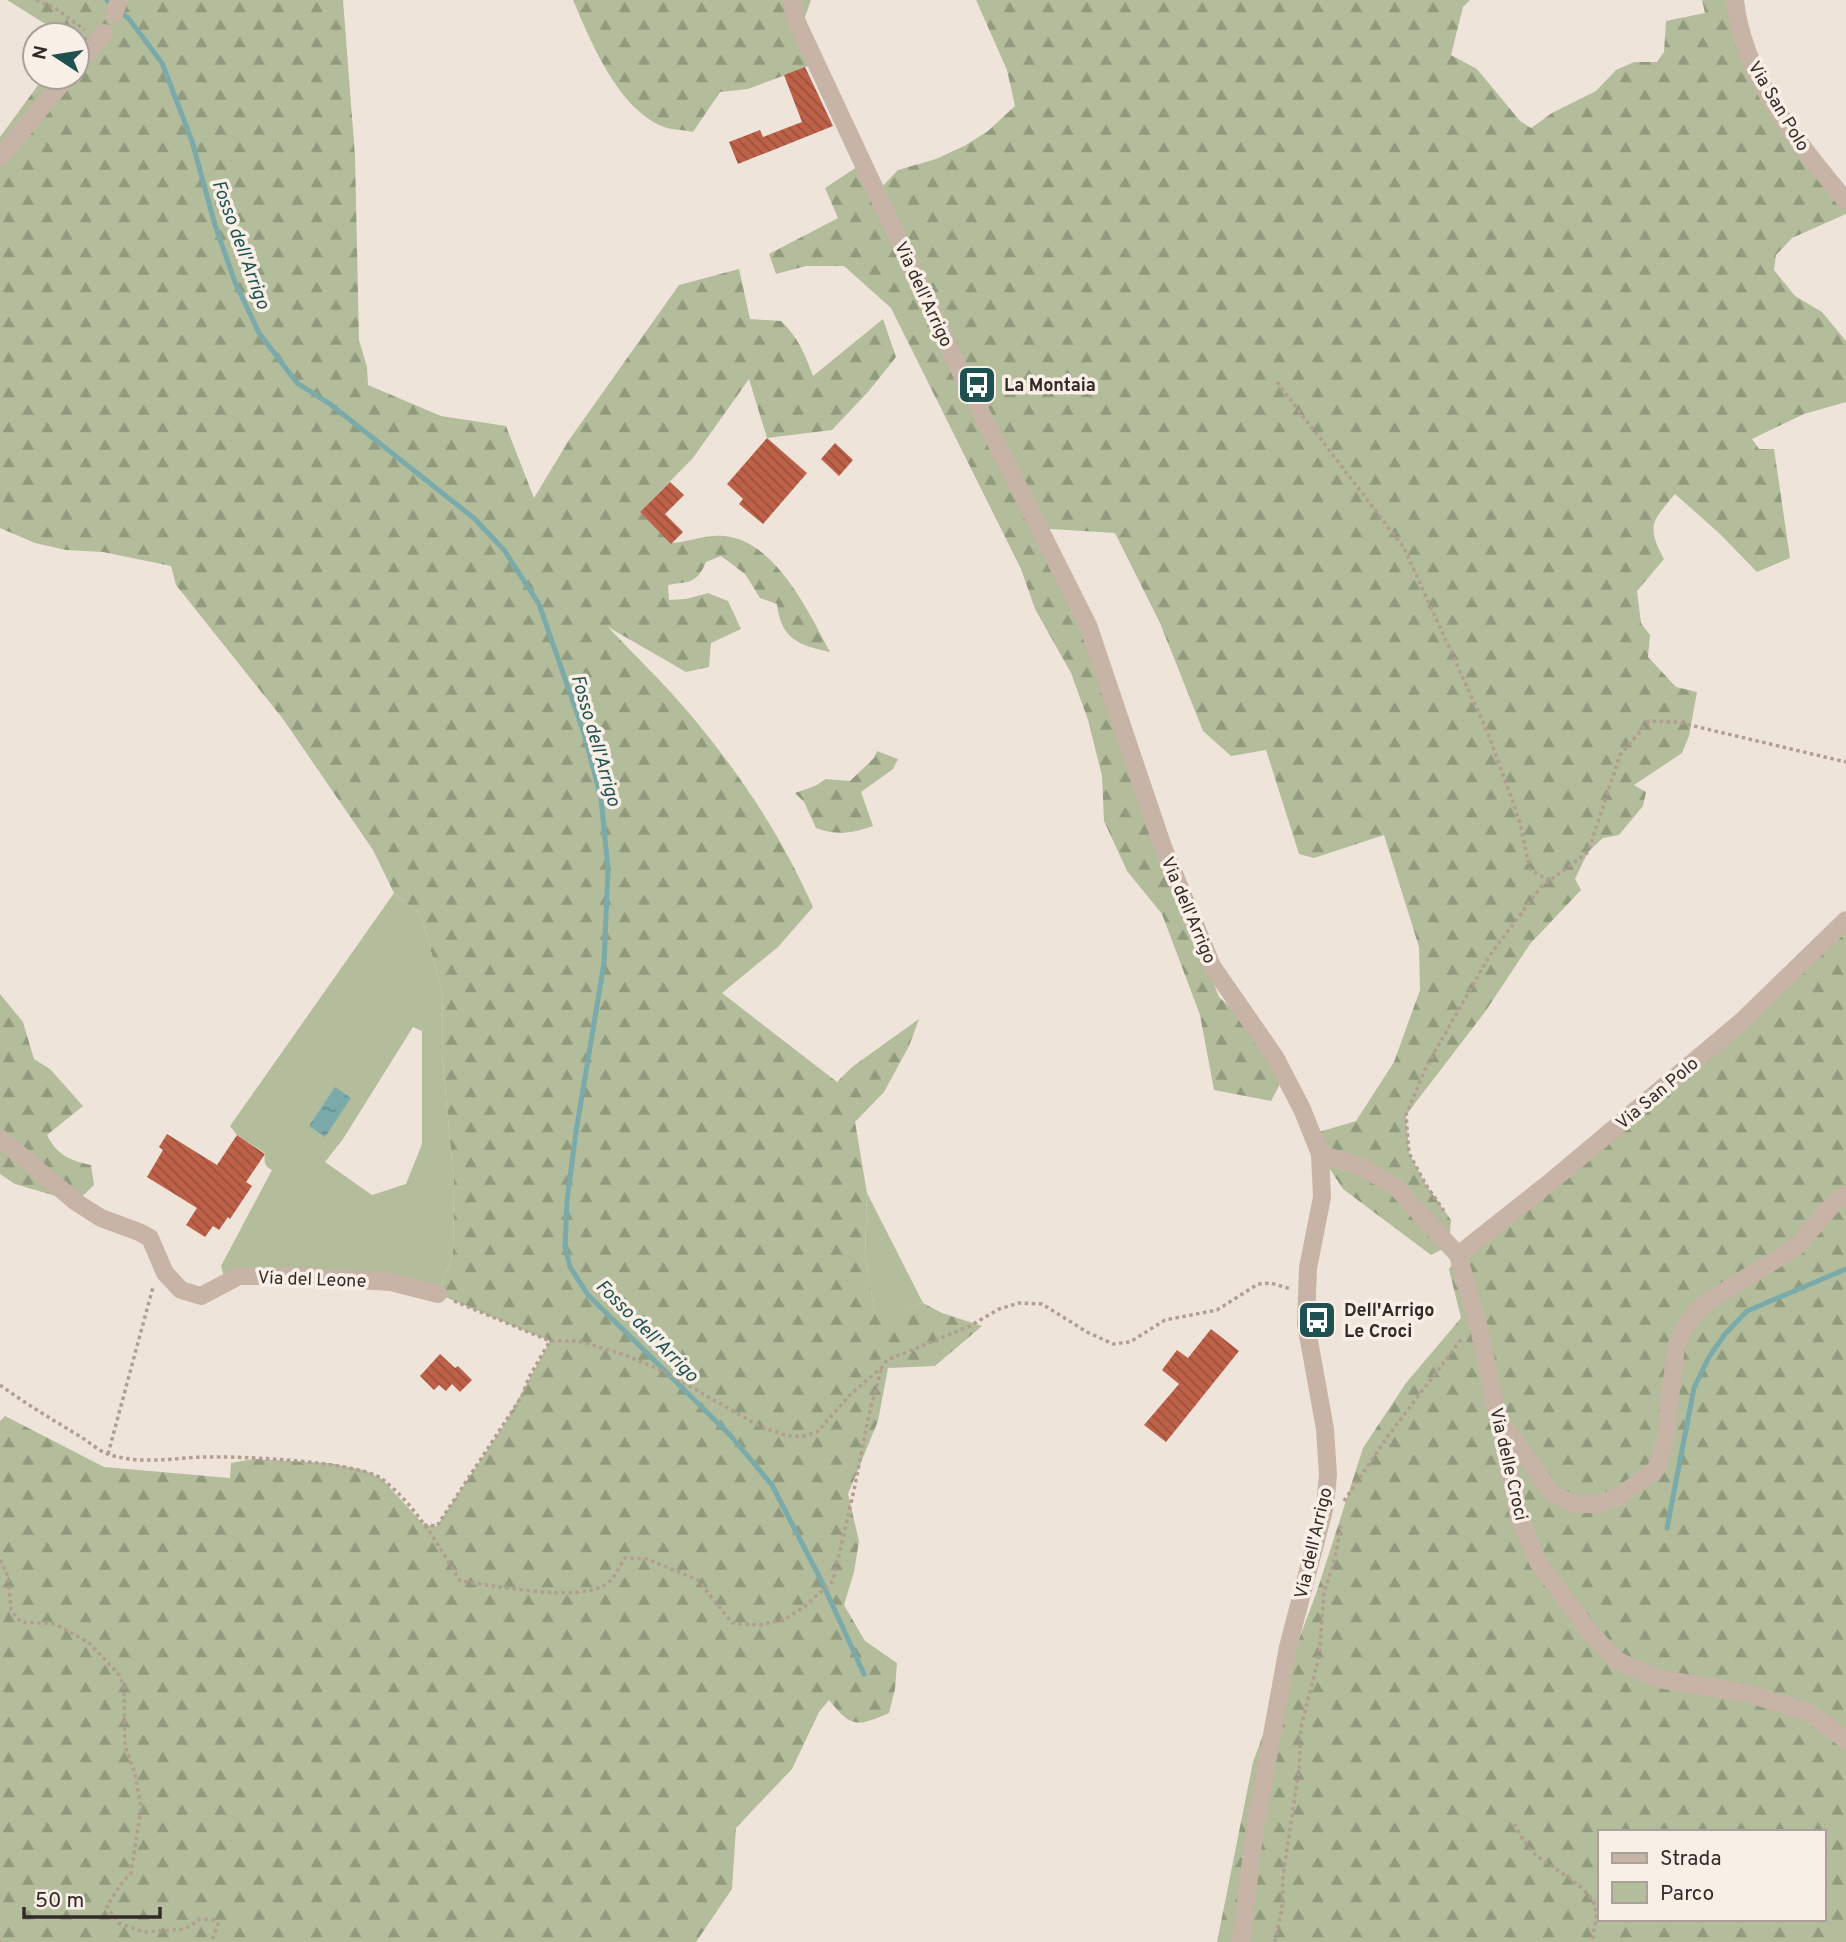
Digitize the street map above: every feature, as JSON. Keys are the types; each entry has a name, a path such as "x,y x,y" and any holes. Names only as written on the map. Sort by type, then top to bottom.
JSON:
{"street":[{"name":"Via dell'Arrigo","path":"792,0 795,18 955,361 1088,625 1163,847 1212,966 1275,1057 1302,1109 1320,1154 1322,1197 1308,1268 1306,1324 1325,1429 1328,1475 1326,1496 1288,1647 1255,1828 1241,1942"},
{"name":"Via San Polo","path":"1735,0 1737,22 1744,46 1773,102 1817,167 1846,201"},
{"path":"91,48 104,33"},
{"path":"0,157 55,91"},
{"name":"Via San Polo","path":"1453,1250 1554,1179 1742,1021 1846,920"},
{"name":"Via del Leone","path":"0,1138 76,1202 101,1218 150,1238 165,1273 181,1290 201,1296 239,1276 290,1276 391,1282 438,1294"},
{"name":"Via delle Croci","path":"1320,1154 1362,1167 1396,1187 1453,1250 1477,1321 1519,1517 1538,1562 1590,1633 1616,1660 1659,1679 1746,1693 1810,1713 1846,1740"},
{"path":"1498,1418 1553,1494 1573,1504 1598,1504 1620,1496 1656,1469 1665,1441 1676,1346 1687,1323 1705,1303 1796,1247 1835,1202 1846,1195"}],"path":[{"path":"36,0 55,8 89,33 104,33"},
{"path":"1277,382 1404,548 1487,731 1519,819 1530,869 1549,881"},
{"path":"1453,1250 1451,1220 1426,1185 1409,1153 1406,1115 1425,1069 1490,954 1541,887 1588,852 1620,755 1649,721 1677,722 1846,762"},
{"path":"108,1454 154,1285 165,1273"},
{"path":"0,1385 108,1454 148,1460 207,1457 253,1459 328,1464 364,1470 382,1479 424,1525 460,1581 520,1590 589,1591 609,1583 625,1558 646,1559 698,1580 732,1623 760,1625 785,1619 804,1607 833,1581 870,1409 887,1360 970,1326 999,1309 1019,1303 1042,1304 1087,1332 1113,1344 1130,1342 1164,1320 1217,1310 1258,1284 1271,1283 1307,1293"},
{"path":"438,1294 550,1341 579,1340 625,1355 663,1371 761,1427 785,1435 801,1437 817,1432 850,1395 883,1367"},
{"path":"1338,1509 1457,1343 1477,1321"},
{"path":"424,1525 438,1526 517,1405 529,1377 550,1341"},
{"path":"1275,1942 1282,1908 1283,1876 1299,1769 1301,1727 1320,1657 1325,1593 1341,1528"},
{"path":"0,1560 8,1576 11,1610 22,1622 55,1624 88,1642 117,1672 124,1685 125,1746 135,1774 141,1808 131,1873 107,1906 118,1923 144,1932 185,1929 200,1919 214,1920 218,1924 211,1942"},
{"path":"1514,1824 1535,1854 1558,1869 1589,1896 1596,1910 1593,1942"}],"green space":[{"path":"7,0 343,0 355,156 359,340 367,367 368,385 441,416 506,426 534,498 569,440 679,285 739,269 750,319 781,321 800,346 813,376 883,319 896,357 832,430 767,438 749,379 693,458 640,512 671,543 724,536 759,550 774,564 801,599 830,652 800,643 787,633 782,625 777,604 760,598 745,574 721,556 706,562 699,575 691,581 668,585 669,600 708,593 728,601 741,629 711,643 709,667 686,672 608,627 679,702 725,758 788,855 813,907 778,947 722,993 837,1082 852,1067 919,1019 909,1046 884,1092 855,1122 867,1193 865,1257 875,1314 923,1303 942,1313 982,1326 935,1366 888,1368 878,1421 848,1494 859,1541 854,1572 844,1605 865,1641 897,1663 895,1689 889,1713 869,1721 855,1722 843,1716 829,1700 819,1712 792,1769 736,1828 732,1889 696,1942 0,1942 0,1421 5,1416 104,1467 230,1478 231,1463 253,1459 328,1463 364,1470 382,1479 424,1525 437,1526 506,1422 550,1341 438,1294 453,1254 454,1185 442,1053 443,995 421,915 394,893 373,850 283,719 176,585 171,566 103,552 66,550 35,543 0,528 0,137 34,91 91,91 91,21 41,21"},
{"path":"573,0 811,0 805,17 817,63 748,89 720,92 693,132 667,128 650,120 621,92 598,55"},
{"path":"976,0 1470,0 1463,7 1451,55 1477,69 1520,121 1531,128 1552,113 1596,91 1616,70 1634,62 1657,62 1664,52 1666,21 1705,13 1702,0 1742,0 1744,46 1846,201 1846,214 1792,238 1776,255 1774,270 1795,296 1822,312 1846,341 1846,402 1804,414 1752,439 1759,449 1774,449 1790,558 1757,572 1675,494 1657,518 1654,524 1655,539 1664,559 1637,591 1641,623 1650,635 1648,657 1676,687 1697,692 1689,736 1682,753 1634,785 1646,792 1643,806 1619,835 1603,838 1588,852 1575,879 1581,890 1530,944 1485,1012 1406,1115 1409,1153 1426,1185 1451,1220 1449,1246 1431,1255 1343,1189 1320,1154 1312,1134 1356,1121 1394,1062 1420,990 1419,947 1384,835 1314,858 1299,854 1266,750 1231,756 1203,731 1160,623 1115,533 1034,528 1075,608 1153,830 1219,997 1237,1013 1281,1082 1271,1101 1214,1090 1200,1015 1162,914 1127,871 1104,821 1102,776 1088,720 1071,673 1035,609 1021,569 891,308 844,266 806,266 776,274 769,254 838,218 825,188 863,163 877,192 898,170 936,159 966,145 988,131 1015,106 1007,70"},
{"path":"877,751 898,759 893,769 861,792 873,826 845,833 816,828 804,802 795,793 826,779 850,781 874,758"},
{"path":"394,893 421,915 443,995 442,1053 454,1185 453,1254 438,1294 391,1282 226,1283 221,1266 272,1170 265,1163 265,1153 237,1135 230,1126","holes":["413,1027 422,1031 422,1144 406,1184 372,1195 325,1162 343,1139"]},
{"path":"1846,920 1846,1942 1217,1942 1253,1762 1317,1591 1363,1448 1406,1383 1461,1318 1449,1269 1458,1255"},
{"path":"0,994 23,1022 34,1059 50,1069 83,1106 47,1135 64,1156 91,1165 94,1185 76,1202 15,1184 0,1174"},
{"path":"867,1193 923,1303 875,1315 865,1257"}],"water":[{"path":"335,1087 351,1098 325,1137 309,1126"}],"building":[{"path":"805,67 833,126 738,164 729,142 760,130 763,137 802,122 784,75"},
{"path":"767,438 807,473 763,524 739,504 743,499 727,484"},
{"path":"835,443 853,460 839,476 821,459"},
{"path":"670,482 684,495 665,514 683,532 671,544 640,512"},
{"path":"167,1134 217,1165 237,1135 265,1154 246,1182 252,1186 230,1219 228,1217 219,1230 213,1226 205,1237 186,1225 197,1208 147,1177 163,1150 159,1147"},
{"path":"1211,1329 1239,1351 1166,1442 1144,1425 1179,1384 1162,1370 1177,1350 1188,1358"},
{"path":"440,1354 472,1380 460,1392 452,1384 446,1391 439,1385 434,1390 420,1376"}],"waterway":[{"name":"Fosso dell'Arrigo","path":"107,0 129,19 162,63 192,141 215,225 235,282 259,333 297,383 330,404 475,519 504,550 539,604 584,733 601,798 608,870 604,963 567,1200 565,1247 570,1267 588,1295 730,1435 772,1485 821,1580 864,1674"},
{"path":"1667,1528 1694,1388 1709,1357 1725,1334 1747,1311 1846,1269"}],"place":[{"name":"La Montaia","path":"977,385"},
{"name":"Dell'Arrigo Le Croci","path":"1317,1320"}]}
